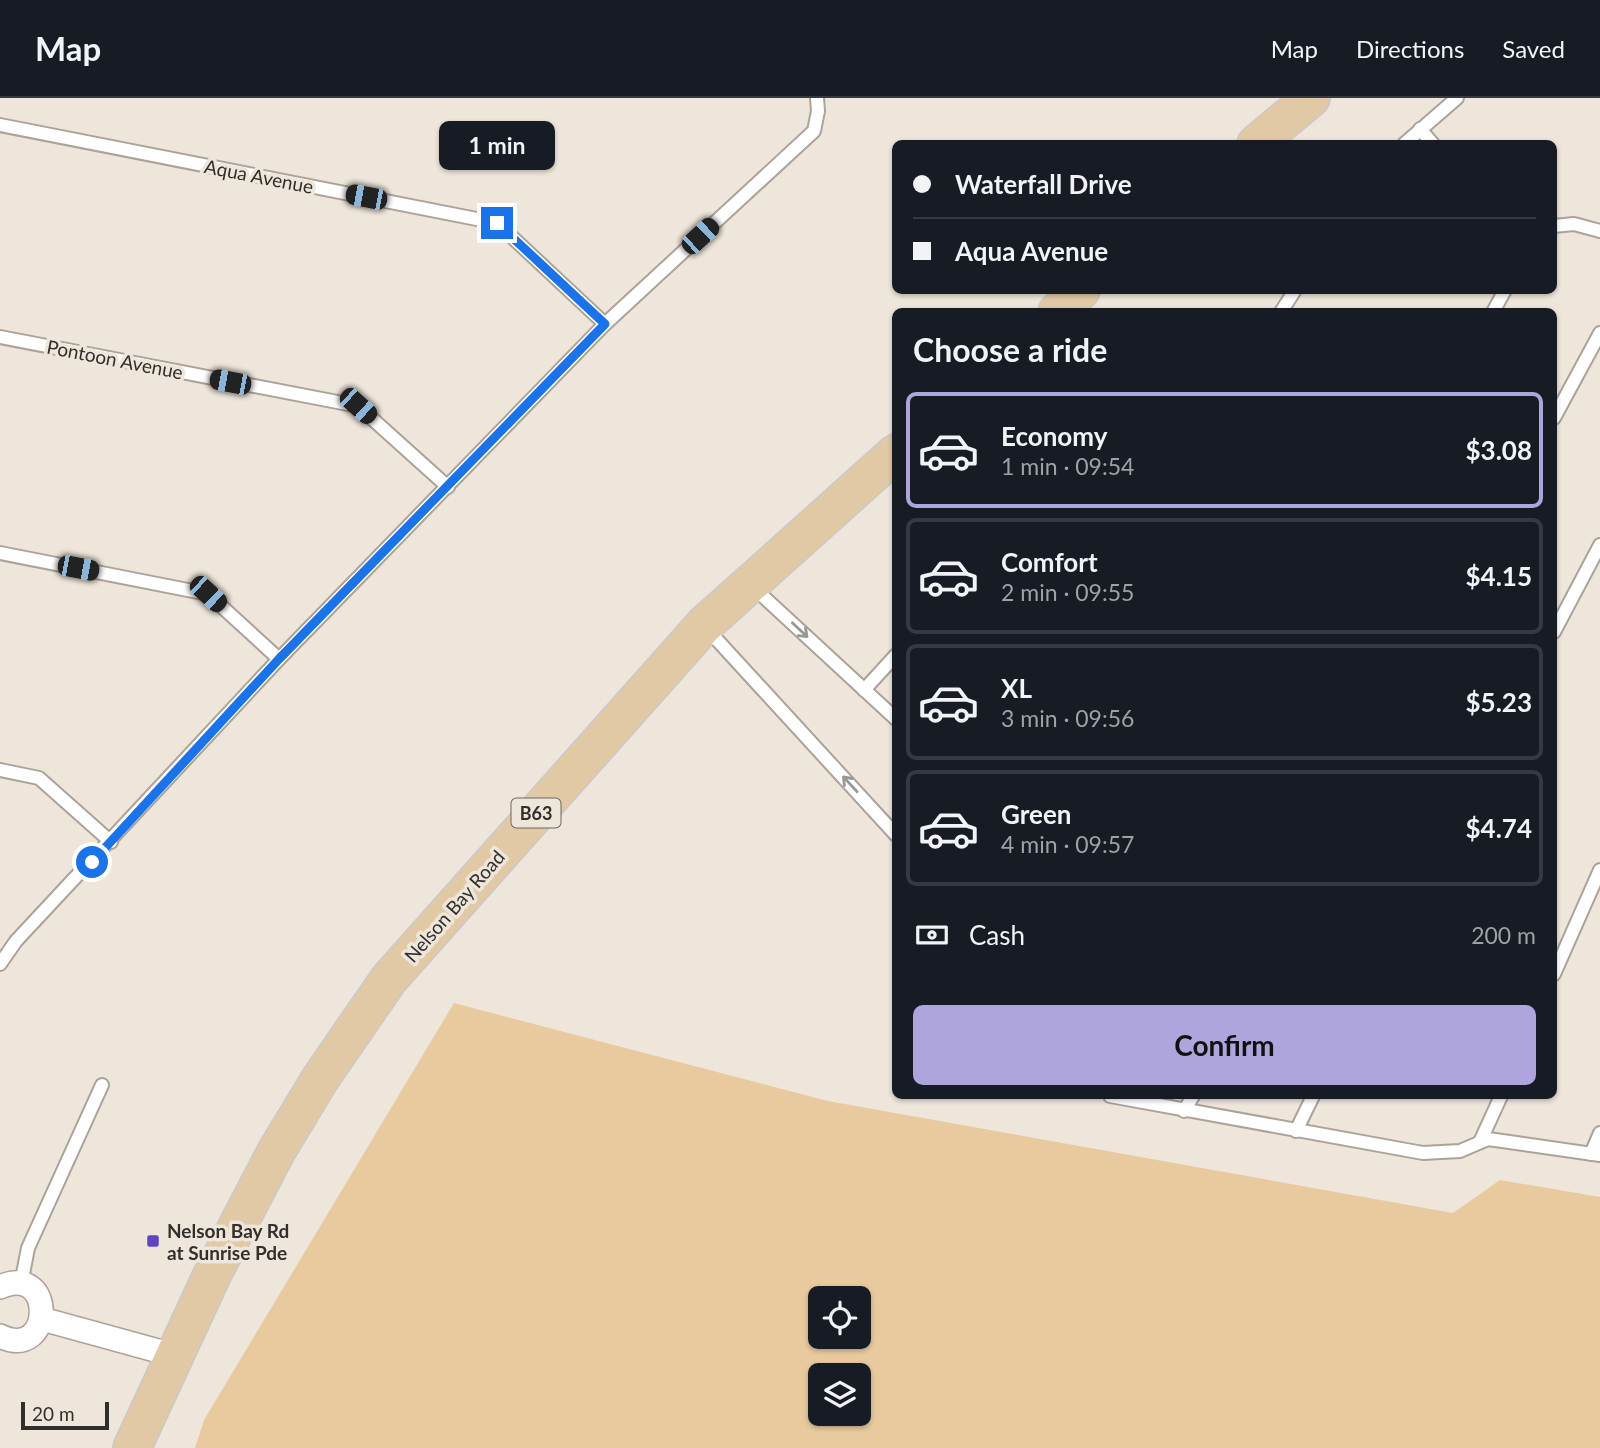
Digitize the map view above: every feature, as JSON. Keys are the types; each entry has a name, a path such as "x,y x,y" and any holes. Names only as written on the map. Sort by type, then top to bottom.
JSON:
{"main road":[{"path":"1261,140 1311,98"},
{"path":"1061,308 1077,294"},
{"name":"Nelson Bay Road","path":"132,1448 173,1356 276,1152 320,1079 389,979 704,625 892,457"}],"street":[{"path":"0,1336 15,1340 24,1338 32,1334 42,1319 41,1301 36,1293 10,1285"},
{"path":"42,1319 173,1356"}],"lane":[{"path":"0,964 16,941 279,659 605,324 814,131 818,111 817,98"},
{"path":"1409,140 1457,98"},
{"name":"Aqua Avenue","path":"0,125 497,223 605,324"},
{"path":"1420,130 1429,140"},
{"path":"1557,226 1574,224 1600,231"},
{"path":"1557,412 1600,332"},
{"name":"Pontoon Avenue","path":"0,337 358,406 448,487"},
{"path":"1557,626 1600,545"},
{"path":"0,553 208,594 279,659"},
{"path":"750,584 892,715"},
{"path":"704,625 892,831"},
{"path":"864,690 892,659"},
{"path":"0,770 40,778 111,842"},
{"path":"1557,967 1600,870"},
{"path":"10,1285 102,1085"},
{"path":"1125,1099 1423,1153 1460,1151 1488,1139 1596,1155 1600,1133"},
{"path":"1184,1111 1191,1099"},
{"path":"1296,1131 1312,1099"},
{"path":"1480,1142 1500,1099"}],"shaded area":[{"path":"454,1003 828,1101 1453,1213 1500,1180 1600,1197 1600,1448 195,1448 204,1420"}],"place":[{"name":"Nelson Bay Rd at Sunrise Pde","path":"153,1241"}],"route":[{"path":"92,862 279,659 605,324 497,223"}]}
